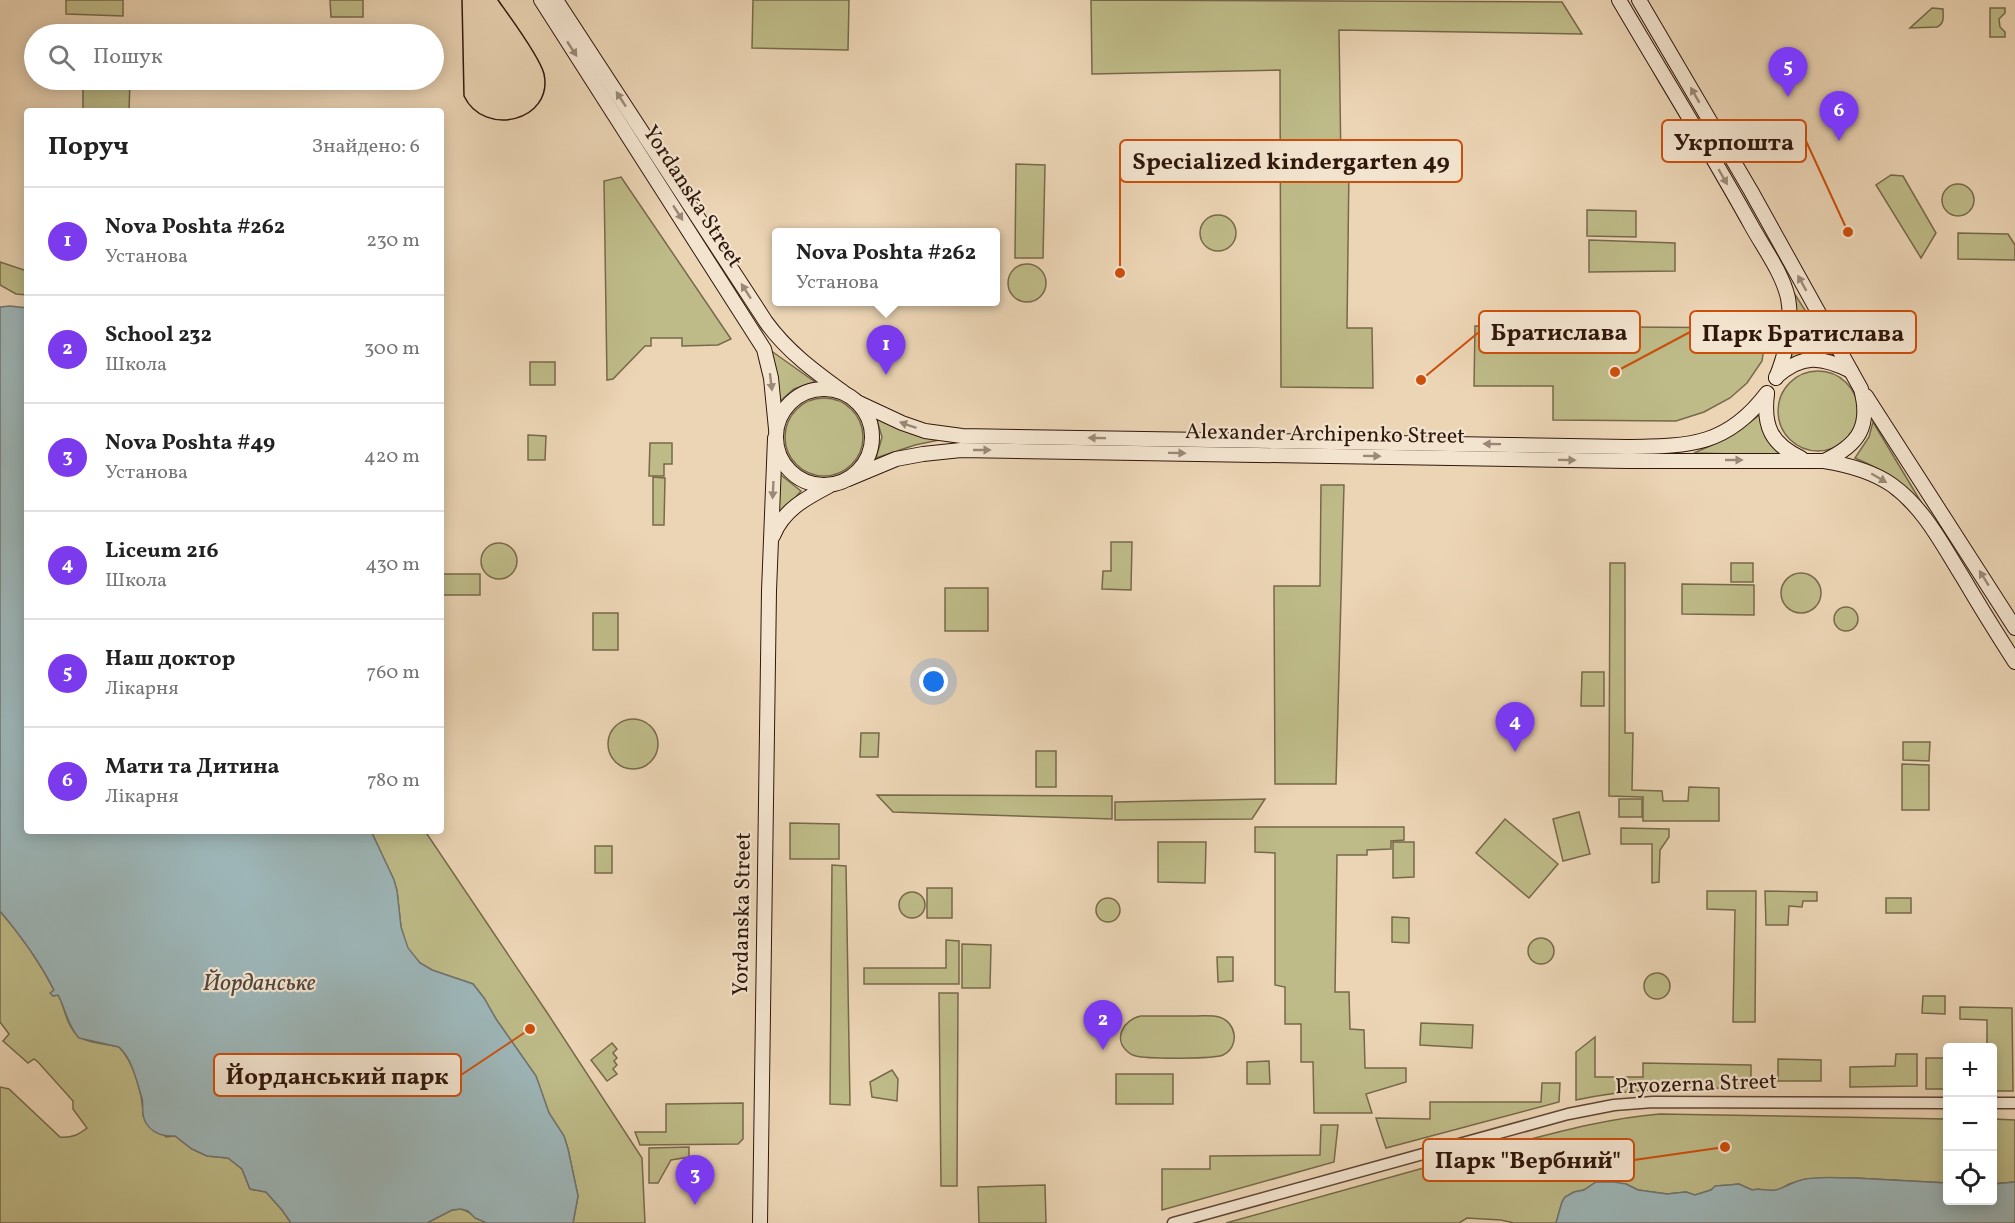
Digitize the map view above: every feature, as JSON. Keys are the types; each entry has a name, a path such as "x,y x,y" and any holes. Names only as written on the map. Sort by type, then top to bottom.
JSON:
{"main road":[{"name":"Yordanska Street","path":"541,0 764,349 771,378 776,433 770,543 760,1223"},
{"name":"Yordanska Street","path":"556,0 778,339 797,357 843,392"},
{"path":"1619,0 1782,281 1788,298 1788,337 1776,378 1767,393 1765,412 1768,427 1776,441 1788,452 1806,460 1824,460 1872,473 1893,486 1914,505 1938,538 2015,662"},
{"path":"1639,0 1751,191 1851,371 2015,628"},
{"path":"1776,378 1788,367 1803,361 1819,359 1851,371"},
{"path":"770,543 778,524 793,507 832,484 849,478 864,463 872,442 869,420 857,402 843,392 824,388 805,392 796,397 783,411 776,433 776,446 782,461 793,474 816,484 832,484"},
{"path":"1824,460 1851,446 1860,434 1865,420 1866,405 1862,389"},
{"name":"Alexander Archipenko Street","path":"857,402 926,431 963,436 1628,447 1676,446 1696,443 1720,434 1752,413 1767,393"},
{"name":"Alexander Archipenko Street","path":"849,478 896,459 961,450 1628,461 1806,460"}],"street":[{"name":"Pryozerna Street","path":"1173,1223 1568,1114 1614,1106 1653,1102 1943,1102"},
{"path":"1997,1103 2015,1103"}],"shaded area":[{"path":"66,0 123,0 123,16 66,14"},
{"path":"330,0 363,0 363,17 331,17"},
{"path":"753,0 849,0 848,50 752,48"},
{"path":"1091,0 1562,2 1582,34 1339,30 1341,165 1349,166 1347,328 1372,328 1373,388 1281,387 1280,70 1092,74"},
{"path":"1932,8 1943,9 1943,20 1940,25 1910,28"},
{"path":"1990,8 2005,8 2005,13 1999,19 2005,37 1990,37"},
{"path":"83,90 130,90 129,108 83,108"},
{"path":"1016,164 1045,165 1043,258 1015,258"},
{"path":"1891,175 1903,176 1936,233 1921,258 1876,185"},
{"path":"621,177 731,339 718,345 682,346 682,338 651,338 651,346 645,346 613,379 607,380 604,181"},
{"path":"1958,184 1969,189 1974,200 1969,211 1958,216 1947,211 1942,200 1947,189"},
{"path":"1587,210 1636,211 1636,237 1587,236"},
{"path":"1218,215 1230,221 1236,233 1230,245 1218,251 1206,245 1200,233 1206,221"},
{"path":"1958,233 2008,234 2015,245 2015,260 1958,259"},
{"path":"1589,240 1675,243 1675,271 1589,272"},
{"path":"0,262 24,270 24,295 16,294 0,285"},
{"path":"1027,264 1041,269 1046,283 1041,297 1027,302 1013,297 1008,283 1013,269"},
{"path":"1792,290 1834,355 1812,353 1791,359 1795,324"},
{"path":"1475,326 1767,328 1762,361 1747,383 1730,398 1704,412 1676,421 1553,420 1553,386 1474,386"},
{"path":"770,350 815,382 794,389 778,403"},
{"path":"530,362 555,362 555,385 530,385"},
{"path":"1810,371 1826,371 1840,378 1851,389 1858,403 1855,426 1840,444 1826,451 1810,451 1796,444 1785,433 1778,419 1778,403 1785,389 1796,378"},
{"path":"816,398 832,398 846,404 857,415 863,429 863,445 857,459 846,470 832,476 816,476 802,470 791,459 785,445 785,429 791,415 802,404"},
{"path":"1761,414 1767,437 1781,455 1694,453 1729,436"},
{"path":"876,417 939,440 876,458 882,437"},
{"path":"1873,422 1924,507 1893,478 1855,458 1869,437"},
{"path":"528,435 546,436 545,460 528,460"},
{"path":"650,443 672,443 672,464 664,464 664,476 649,476"},
{"path":"777,472 801,491 775,520"},
{"path":"653,477 665,478 664,525 653,525"},
{"path":"1321,485 1344,485 1336,784 1275,784 1274,586 1320,586"},
{"path":"1111,542 1132,542 1131,590 1102,589 1103,571 1111,571"},
{"path":"499,543 512,548 517,561 512,574 499,579 486,574 481,561 486,548"},
{"path":"1610,563 1625,563 1625,733 1633,733 1632,790 1662,791 1663,801 1688,801 1689,787 1719,788 1719,821 1643,821 1643,797 1609,796"},
{"path":"1731,563 1753,563 1753,582 1731,582"},
{"path":"1801,573 1815,579 1821,593 1815,607 1801,613 1787,607 1781,593 1787,579"},
{"path":"444,574 480,574 480,595 444,595"},
{"path":"1682,584 1754,585 1754,615 1682,614"},
{"path":"945,588 988,588 988,631 945,631"},
{"path":"1841,607 1851,607 1858,614 1858,624 1851,631 1841,631 1834,624 1834,614"},
{"path":"593,613 618,613 618,650 593,650"},
{"path":"1582,672 1604,672 1604,706 1581,706"},
{"path":"633,719 647,723 654,730 658,744 654,758 647,765 633,769 619,765 612,758 608,744 612,730 619,723"},
{"path":"861,733 879,733 878,757 860,757"},
{"path":"1903,742 1930,742 1929,761 1903,760"},
{"path":"1036,751 1056,751 1056,787 1036,787"},
{"path":"1902,764 1929,765 1929,810 1902,810"},
{"path":"877,795 1112,796 1112,819 893,812"},
{"path":"1265,799 1252,819 1115,820 1115,802"},
{"path":"1619,799 1642,799 1642,817 1619,817"},
{"path":"1579,812 1590,854 1563,861 1553,819"},
{"path":"1505,819 1558,864 1529,898 1476,853"},
{"path":"790,823 839,824 839,859 790,859"},
{"path":"1255,827 1404,827 1404,840 1391,841 1391,849 1367,850 1367,855 1337,855 1335,992 1349,992 1350,1029 1364,1030 1365,1068 1406,1068 1406,1082 1366,1094 1372,1113 1314,1113 1313,1062 1301,1062 1301,1024 1285,1024 1285,987 1275,985 1275,853 1255,852"},
{"path":"1621,828 1669,829 1669,837 1660,850 1659,882 1652,883 1652,844 1621,844"},
{"path":"372,834 427,834 642,1158 645,1223 573,1223 578,1196 568,1149 564,1136 549,1113 536,1076 473,984 432,970 420,963 407,948 401,927 394,880"},
{"path":"1158,842 1206,842 1205,883 1158,882"},
{"path":"1393,842 1414,842 1414,877 1393,878"},
{"path":"595,846 612,846 612,873 595,873"},
{"path":"832,865 846,866 850,1105 830,1104"},
{"path":"927,888 952,888 952,918 927,918"},
{"path":"1707,891 1756,891 1755,1022 1733,1022 1735,910 1707,909"},
{"path":"1765,891 1817,892 1817,901 1803,901 1802,907 1789,906 1788,925 1766,925"},
{"path":"912,892 921,896 925,905 921,914 912,918 903,914 899,905 903,896"},
{"path":"1108,898 1117,901 1120,910 1117,919 1108,922 1099,919 1096,910 1099,901"},
{"path":"1886,898 1911,898 1911,913 1886,913"},
{"path":"0,911 36,959 54,990 51,993 53,996 58,995 68,1021 77,1035 89,1041 119,1047 124,1053 137,1079 143,1116 166,1137 175,1136 192,1149 207,1156 228,1158 242,1169 250,1189 266,1192 291,1223 0,1223 0,1087 9,1089 60,1137 75,1136 87,1128 73,1109 73,1101 38,1062 34,1059 28,1063 3,1041 9,1034 0,1022"},
{"path":"1392,917 1409,918 1409,943 1392,942"},
{"path":"1541,938 1550,942 1554,951 1550,960 1541,964 1532,960 1528,951 1532,942"},
{"path":"946,940 959,941 959,984 864,984 864,968 946,968"},
{"path":"962,944 991,945 990,988 962,988"},
{"path":"1217,957 1233,957 1233,981 1218,982"},
{"path":"1657,973 1666,977 1670,986 1666,995 1657,999 1648,995 1644,986 1648,977"},
{"path":"939,993 958,993 957,1186 941,1186"},
{"path":"1923,996 1945,996 1945,1014 1922,1013"},
{"path":"1960,1007 2012,1008 2013,1091 1997,1091 1997,1043 1987,1043 1987,1020 1960,1019"},
{"path":"1141,1016 1219,1017 1230,1024 1234,1041 1228,1051 1217,1056 1153,1058 1136,1056 1123,1047 1121,1036 1125,1025"},
{"path":"1421,1023 1473,1025 1472,1048 1420,1045"},
{"path":"1595,1037 1595,1077 1643,1077 1643,1063 1751,1065 1751,1088 1641,1090 1576,1100 1576,1052"},
{"path":"612,1043 617,1049 613,1053 617,1058 614,1061 617,1065 613,1069 617,1074 607,1081 591,1060"},
{"path":"1896,1054 1917,1054 1917,1086 1850,1087 1850,1067 1895,1066"},
{"path":"1926,1058 1943,1058 1943,1089 1926,1089"},
{"path":"1778,1059 1821,1060 1821,1081 1778,1081"},
{"path":"1269,1061 1270,1084 1247,1084 1247,1062"},
{"path":"892,1070 898,1079 897,1101 872,1097 870,1082"},
{"path":"1116,1074 1173,1074 1173,1104 1116,1104"},
{"path":"1542,1083 1560,1083 1559,1102 1386,1148 1376,1118 1430,1119 1430,1102 1541,1102"},
{"path":"743,1103 743,1139 738,1144 640,1145 635,1132 666,1132 666,1104"},
{"path":"1660,1114 1943,1119 1943,1183 1854,1178 1806,1179 1779,1190 1752,1190 1739,1184 1716,1186 1695,1195 1686,1192 1667,1194 1638,1190 1626,1184 1596,1182 1584,1190 1565,1197 1556,1223 1514,1223 1467,1218 1459,1223 1226,1223 1548,1135 1637,1116"},
{"path":"1997,1119 2015,1120 2015,1182 1997,1184"},
{"path":"1321,1125 1338,1125 1334,1162 1162,1210 1162,1169 1210,1169 1210,1156 1320,1155"},
{"path":"689,1147 689,1157 671,1160 658,1183 649,1183 649,1148"},
{"path":"1045,1185 1046,1223 979,1223 978,1187"},
{"path":"461,1209 487,1223 427,1223 452,1210"}],"water":[{"name":"Йорданське","path":"0,307 24,308 24,834 372,834 394,880 401,927 408,948 420,963 432,970 473,984 536,1076 549,1113 564,1136 568,1149 578,1196 573,1223 487,1223 461,1209 452,1210 427,1223 291,1223 266,1192 250,1189 242,1169 228,1158 207,1156 192,1149 175,1136 159,1134 150,1128 144,1120 142,1100 135,1076 123,1052 119,1047 79,1038 72,1028 58,995 53,996 50,993 54,990 42,969 0,911"},
{"path":"1824,1177 1943,1183 1943,1205 1997,1205 1997,1184 2015,1182 2015,1223 1556,1223 1565,1197 1584,1190 1596,1182 1626,1184 1638,1190 1667,1194 1686,1192 1695,1195 1711,1190 1715,1186 1739,1184 1752,1190 1772,1190 1798,1181"}],"tram line":[{"path":"462,0 464,96 474,109 486,117 501,120 528,113 539,103 544,90 544,74 531,48 498,0"}],"place":[{"name":"Наш доктор","path":"1788,97"},
{"name":"Мати та Дитина","path":"1839,141"},
{"name":"Укрпошта","path":"1848,232"},
{"name":"Specialized kindergarten 49","path":"1120,273"},
{"name":"Парк Братислава","path":"1615,372"},
{"name":"Nova Poshta #262","path":"886,375"},
{"name":"Братислава","path":"1421,380"},
{"name":"Liceum 216","path":"1515,752"},
{"name":"Йорданський парк","path":"530,1029"},
{"name":"School 232","path":"1103,1050"},
{"name":"Парк \"Вербний\"","path":"1725,1147"},
{"name":"Nova Poshta #49","path":"695,1205"}]}
